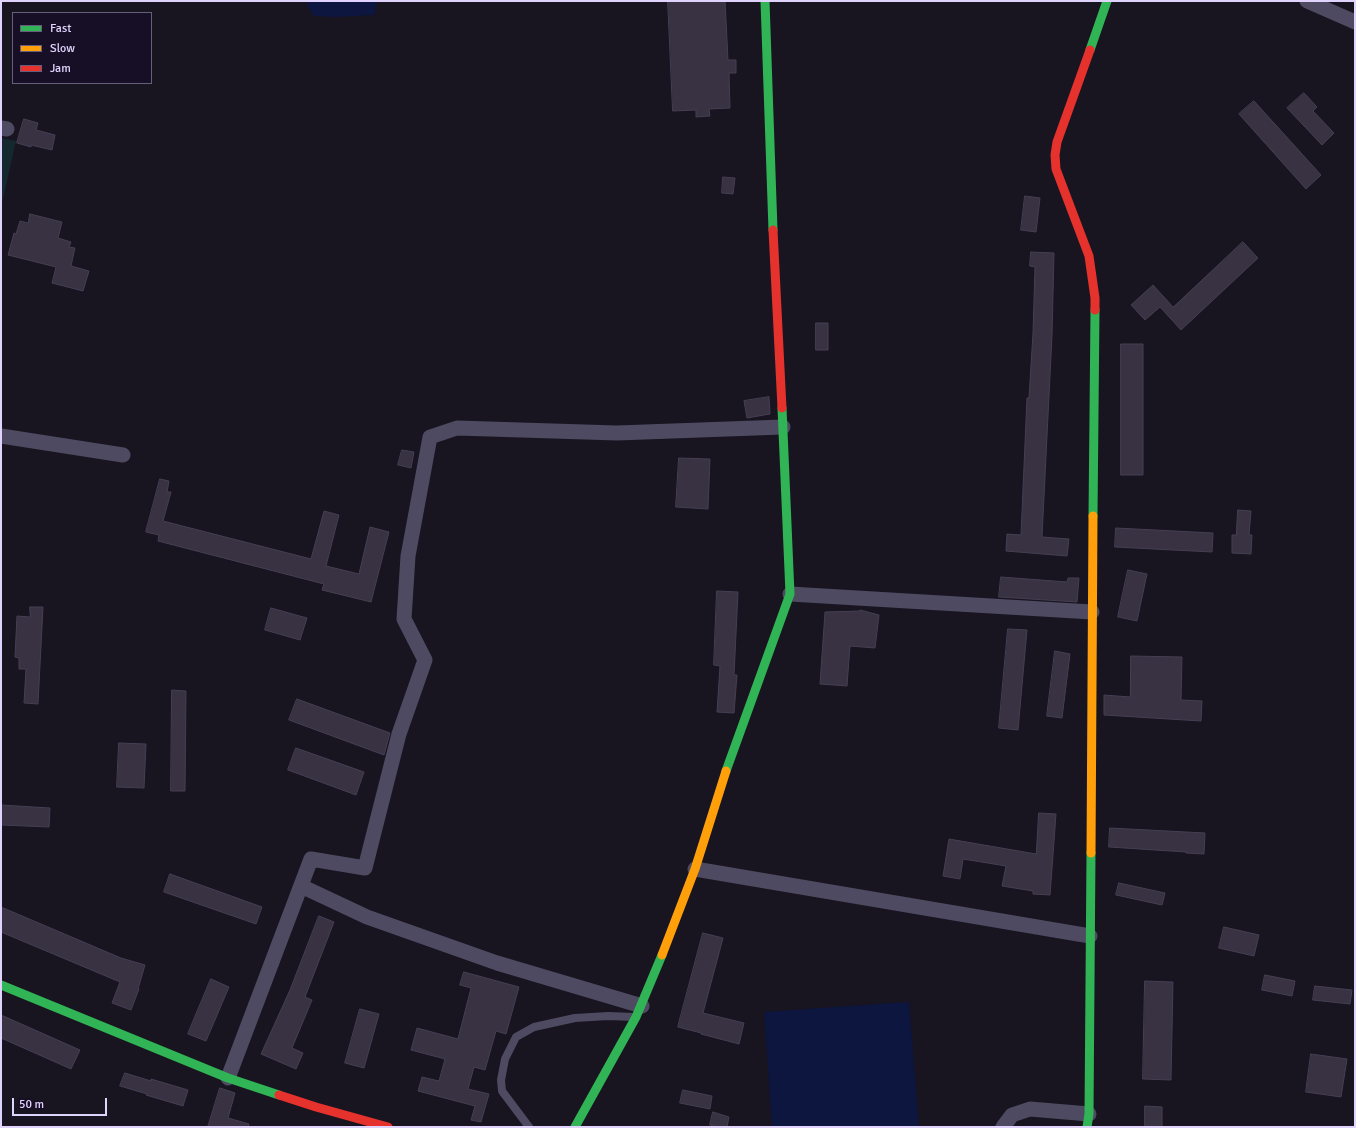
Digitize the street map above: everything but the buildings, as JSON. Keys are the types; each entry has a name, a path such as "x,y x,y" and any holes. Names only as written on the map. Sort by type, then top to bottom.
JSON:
{"street":[{"path":"575,1127 639,1011 668,944 695,869 720,787 790,594 771,197 765,1"},
{"path":"1002,1127 1012,1115 1030,1109 1088,1120 1095,298 1089,256 1062,187 1056,169 1055,155 1057,142 1107,1"},
{"path":"1307,1 1355,22"},
{"path":"228,1078 311,859 365,868 399,734 425,660 404,619 408,556 430,437 457,428 617,432 783,427"},
{"path":"1,436 123,455"},
{"path":"790,594 1092,612"},
{"path":"695,869 1090,936"},
{"path":"301,886 367,917 639,1011"},
{"path":"1,985 228,1078 316,1107 388,1127"}],"lane":[{"path":"529,1127 502,1091 501,1080 504,1059 516,1037 534,1027 575,1018 608,1016 639,1011"}],"green space":[{"path":"1,138 16,141 1,208"}],"water":[{"path":"308,1 376,1 375,15 336,17 314,16 307,6"},
{"path":"909,1002 919,1127 772,1127 764,1012"}],"traffic: fast":[{"path":"765,1 773,230"},
{"path":"1090,50 1107,1"},
{"path":"1093,516 1095,310"},
{"path":"726,771 790,594 782,408"},
{"path":"1087,1127 1089,1114 1091,853"},
{"path":"575,1127 636,1017 662,955"},
{"path":"1,985 228,1078 279,1095"}],"traffic: slow":[{"path":"1091,853 1093,516"},
{"path":"662,955 695,869 726,771"}],"traffic: jam":[{"path":"1090,50 1057,142 1055,155 1056,169 1089,256 1095,298 1095,310"},
{"path":"773,230 782,408"},
{"path":"279,1095 388,1127"}]}
